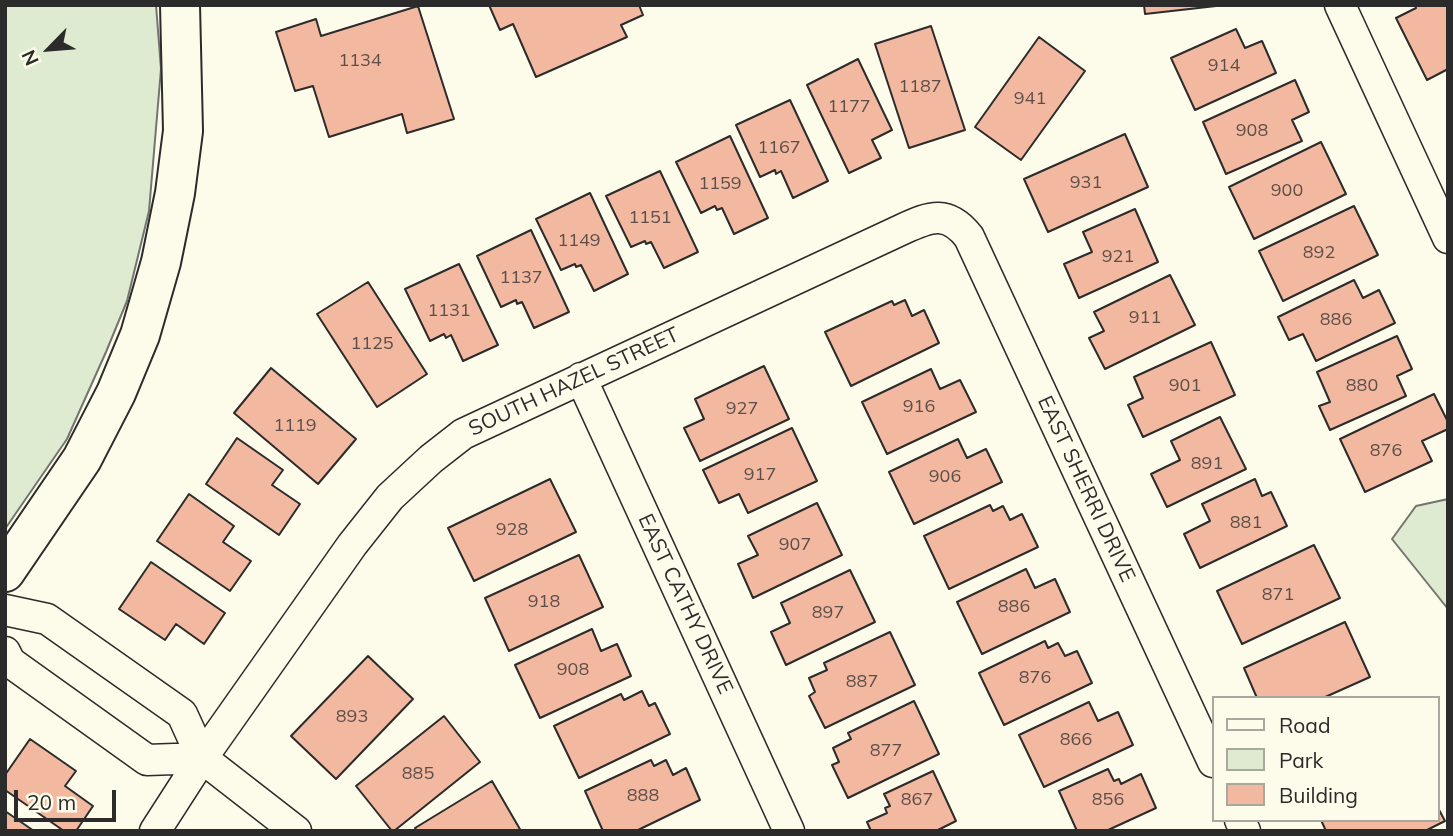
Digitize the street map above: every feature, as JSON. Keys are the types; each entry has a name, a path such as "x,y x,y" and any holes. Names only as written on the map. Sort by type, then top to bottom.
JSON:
{"street":[{"path":"5,572 82,459 116,393 140,335 161,262 176,193 183,131 180,5"},
{"path":"1340,5 1448,238"},
{"name":"SOUTH HAZEL STREET","path":"155,831 202,758 352,545 390,496 463,434 923,220 953,220"},
{"name":"EAST SHERRI DRIVE","path":"953,220 969,237 1212,760"},
{"name":"EAST CATHY DRIVE","path":"581,378 789,831"},
{"path":"5,610 47,619 182,714 202,758 296,831"},
{"path":"5,652 10,662 147,760 202,758"}],"green space":[{"path":"5,5 156,5 161,69 149,211 127,301 67,439 5,529"},
{"path":"1448,499 1448,609 1392,539 1416,506"}],"building":[{"path":"489,5 639,5 643,15 621,25 627,37 536,77 513,24 500,30"},
{"path":"1144,5 1225,5 1145,14"},
{"path":"1415,5 1448,5 1448,69 1427,80 1396,18 1416,8"},
{"path":"418,6 454,119 407,133 402,114 329,137 313,86 295,91 276,32 316,19 321,36"},
{"path":"931,26 965,130 909,148 875,44"},
{"path":"1236,29 1245,48 1262,41 1276,73 1195,110 1171,58"},
{"path":"1039,37 1085,71 1021,160 975,127"},
{"path":"858,59 892,130 872,140 881,158 849,173 807,85"},
{"path":"1295,80 1309,112 1292,120 1302,141 1226,174 1203,122"},
{"path":"790,100 828,181 793,198 781,171 776,174 775,170 760,177 736,125"},
{"path":"1125,134 1148,187 1048,232 1024,179"},
{"path":"730,136 768,218 734,234 722,208 717,210 715,206 701,213 676,162"},
{"path":"1321,142 1346,194 1254,239 1229,187"},
{"path":"660,171 698,252 664,268 651,242 646,244 645,241 631,247 606,196"},
{"path":"590,193 628,274 594,291 581,265 576,267 575,264 561,270 536,219"},
{"path":"1354,206 1378,255 1283,301 1259,251"},
{"path":"1135,209 1158,262 1079,298 1064,264 1092,252 1083,232"},
{"path":"531,230 569,312 534,328 522,302 517,304 516,300 501,307 477,256"},
{"path":"459,264 498,345 463,361 451,335 446,338 444,334 430,341 405,289"},
{"path":"1170,275 1195,325 1105,369 1089,338 1104,331 1094,312"},
{"path":"1354,280 1363,298 1379,290 1395,323 1316,361 1303,334 1289,340 1278,317"},
{"path":"368,282 427,374 377,407 317,314"},
{"path":"905,300 912,316 924,310 939,343 851,386 825,332 892,301 894,305"},
{"path":"1397,336 1412,369 1397,376 1406,396 1330,430 1319,406 1330,402 1317,372"},
{"path":"1211,342 1235,395 1143,437 1128,405 1143,398 1134,377"},
{"path":"764,366 789,419 700,461 684,428 704,419 695,399"},
{"path":"271,368 356,439 318,484 234,413"},
{"path":"931,369 940,389 960,380 976,412 887,454 862,402"},
{"path":"1434,394 1448,422 1448,429 1422,441 1432,461 1365,492 1340,439"},
{"path":"1220,417 1246,469 1167,507 1151,474 1180,460 1171,441"},
{"path":"792,428 817,481 748,513 739,494 719,503 703,470"},
{"path":"237,438 283,470 272,485 300,504 279,535 206,484"},
{"path":"958,439 967,458 986,449 1002,482 914,524 889,472"},
{"path":"550,479 576,532 474,581 448,528"},
{"path":"1255,479 1262,496 1271,492 1287,526 1200,568 1184,534 1210,521 1202,504"},
{"path":"189,494 234,526 223,542 251,561 230,591 157,541"},
{"path":"817,503 842,555 753,598 738,564 758,555 748,536"},
{"path":"990,505 993,511 1003,506 1010,520 1022,514 1038,547 949,589 924,536"},
{"path":"1314,545 1340,598 1242,644 1217,591"},
{"path":"579,555 603,607 509,651 485,598"},
{"path":"151,562 225,613 204,644 176,624 165,640 119,609"},
{"path":"1026,569 1035,588 1055,579 1070,612 982,654 957,602"},
{"path":"850,570 875,622 786,665 771,632 790,623 781,603"},
{"path":"1345,622 1370,677 1327,696 1256,696 1244,668"},
{"path":"592,629 601,651 617,644 631,676 540,718 515,665"},
{"path":"890,632 915,685 825,728 809,696 815,692 809,678 827,670 824,663"},
{"path":"1045,641 1048,648 1058,643 1065,656 1077,651 1092,683 1004,725 979,673"},
{"path":"368,656 413,699 336,779 291,736"},
{"path":"642,691 649,706 655,703 670,734 579,778 554,726 621,694 624,700"},
{"path":"914,701 939,754 848,798 832,765 839,762 833,748 851,739 848,733"},
{"path":"1089,702 1098,721 1118,712 1133,745 1044,787 1019,735"},
{"path":"444,716 480,762 392,831 356,786"},
{"path":"30,739 76,771 65,786 93,806 76,831 64,831 5,790 5,775"},
{"path":"651,760 654,766 666,760 673,775 686,768 700,800 636,831 603,831 585,791"},
{"path":"1108,769 1114,781 1119,779 1121,784 1141,774 1156,808 1106,831 1077,831 1059,791"},
{"path":"933,771 956,821 936,831 871,831 867,822 887,813 885,808 890,806 884,794"},
{"path":"492,781 521,831 417,831 415,828"},
{"path":"1439,810 1445,821 1425,831 1326,831 1322,822 1439,822"},
{"path":"5,811 34,831 5,831"}]}
